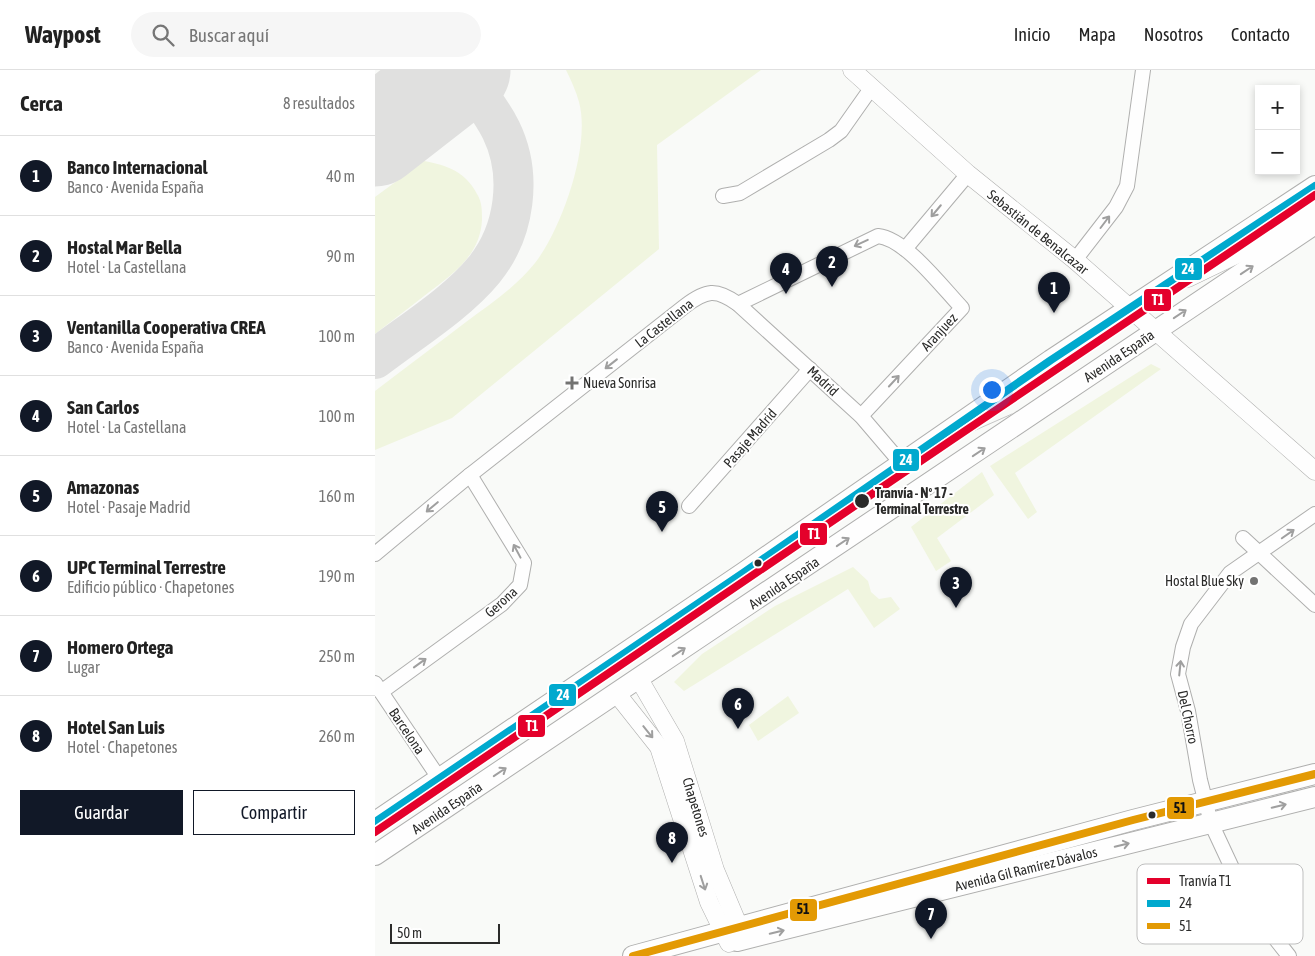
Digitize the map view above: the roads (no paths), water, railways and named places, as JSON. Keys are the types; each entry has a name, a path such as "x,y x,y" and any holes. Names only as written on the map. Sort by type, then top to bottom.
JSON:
{"main road":[{"name":"Avenida España","path":"375,822 743,573 867,485 902,464 943,433 1315,186"},
{"name":"Avenida España","path":"375,855 971,458 1155,331 1315,224"},
{"name":"Avenida Gil Ramírez Dávalos","path":"679,956 734,936 1205,801 1315,774"},
{"name":"Avenida Gil Ramírez Dávalos","path":"646,954 734,936 1315,798"}],"street":[{"name":"Sebastián de Benalcazar","path":"852,70 968,174 1075,260 1129,310 1315,472"},
{"path":"1075,260 1116,207 1127,186 1143,70"},
{"path":"723,196 740,193 829,140 841,131 873,87"},
{"path":"738,304 878,236 886,237 905,248 968,174"},
{"name":"Avenida España","path":"1148,297 1244,251 1315,204"},
{"name":"Aranjuez","path":"861,416 962,308 905,248"},
{"name":"La Castellana","path":"375,554 470,476 698,296 712,292 725,295 738,304"},
{"name":"Madrid","path":"738,304 861,416 902,464"},
{"name":"Pasaje Madrid","path":"689,506 810,369"},
{"name":"Gerona","path":"378,687 502,604 520,585 523,563 470,476"},
{"name":"Del Chorro","path":"1230,864 1211,823 1205,801 1188,711 1178,674 1183,647 1191,624 1230,573 1315,514"},
{"path":"1243,538 1315,605"},
{"name":"Chapetones","path":"639,679 675,741 734,936"},
{"name":"Barcelona","path":"378,687 439,778"},
{"name":"Chapetones","path":"617,694 659,747 709,902 734,936"},
{"name":"Del Chorro","path":"1280,944 1289,956"}],"tram line":[{"name":"T1","path":"375,832 1079,353 1315,195"},
{"path":"946,443 1012,414"}],"place":[{"name":"Hostal Mar Bella","path":"832,287"},
{"name":"San Carlos","path":"786,294"},
{"name":"Banco Internacional","path":"1054,313"},
{"name":"Nueva Sonrisa","path":"572,383"},
{"name":"Tranvía - Nº 17 - Terminal Terrestre","path":"862,501"},
{"name":"Amazonas","path":"662,532"},
{"name":"Hostal Blue Sky","path":"1254,581"},
{"name":"Ventanilla Cooperativa CREA","path":"956,608"},
{"name":"UPC Terminal Terrestre","path":"738,729"},
{"name":"Hotel San Luis","path":"672,863"},
{"name":"Homero Ortega","path":"931,939"}]}
